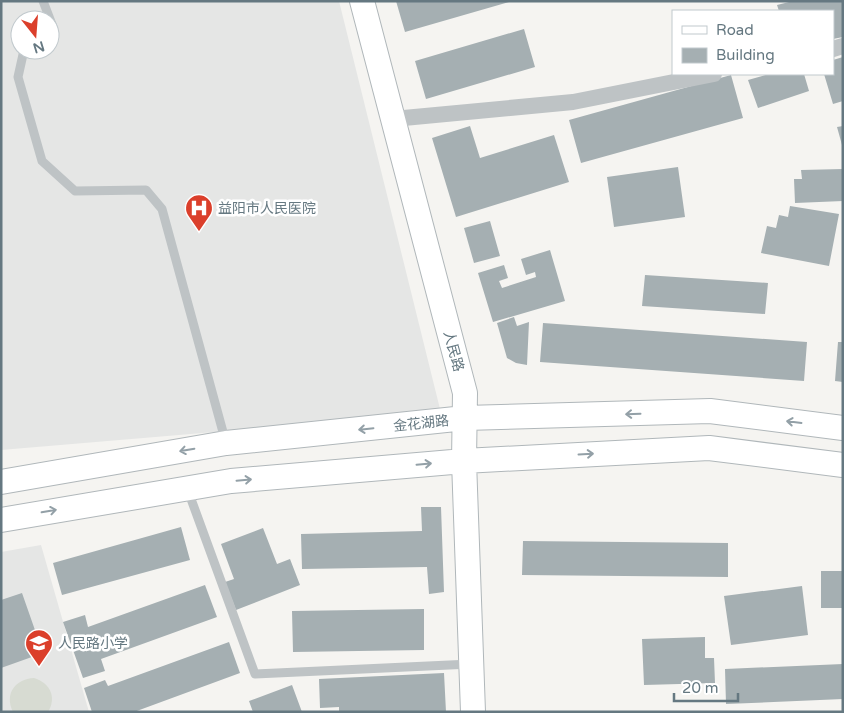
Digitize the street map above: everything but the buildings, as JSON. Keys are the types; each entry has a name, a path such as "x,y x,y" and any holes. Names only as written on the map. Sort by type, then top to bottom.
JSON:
{"main road":[{"name":"人民路","path":"362,1 465,393 464,461 473,712"},
{"name":"金花湖路","path":"1,482 226,443 465,418 710,411 843,428"},
{"path":"1,520 231,481 464,461 709,448 843,465"}],"street":[{"path":"393,118 573,102 709,75"}],"lane":[{"path":"22,60 18,78 42,161 75,191 146,190 162,209 226,443"},
{"path":"187,488 255,674 472,664"}],"shaded area":[{"name":"益阳市人民医院","path":"1,1 339,1 441,413 1,450"},
{"name":"人民路小学","path":"41,545 89,712 1,712 1,552"},
{"path":"34,678 44,683 50,691 52,701 48,712 13,712 10,699 13,689 21,681"}],"place":[{"name":"益阳市人民医院","path":"199,232"},
{"name":"人民路小学","path":"39,667"}]}
